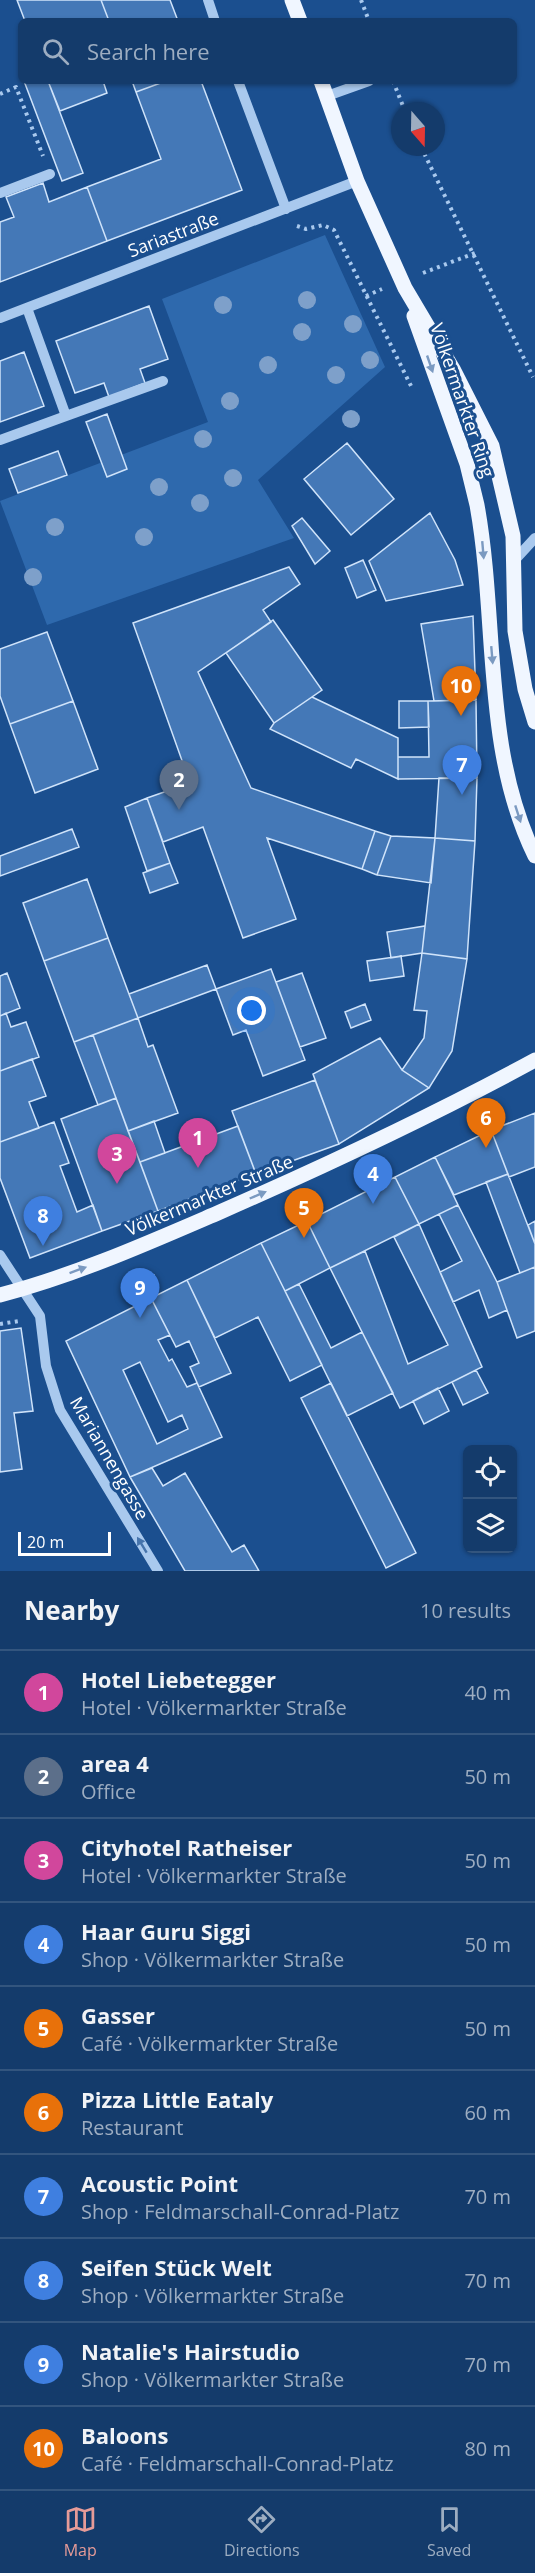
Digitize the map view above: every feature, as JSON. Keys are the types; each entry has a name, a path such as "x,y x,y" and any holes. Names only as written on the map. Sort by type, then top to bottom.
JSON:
{"main road":[{"path":"292,0 299,18"},
{"name":"Völkermarkter Ring","path":"322,84 357,181 405,288 468,464 481,528 506,769 517,812 535,856"},
{"name":"Völkermarkter Ring","path":"405,288 453,369 492,446 513,536 514,631 525,689 535,722"},
{"name":"Völkermarkter Straße","path":"0,1295 132,1250 296,1180 428,1116 535,1060"}],"street":[{"path":"208,0 214,18"},
{"path":"239,84 286,209"},
{"path":"327,96 361,84"},
{"path":"0,194 50,174"},
{"name":"Sariastraße","path":"0,318 357,181"},
{"path":"27,308 66,416"},
{"path":"0,440 163,381"},
{"path":"512,564 535,538"},
{"name":"Mariannengasse","path":"0,1255 40,1316 46,1365 60,1410 158,1571"}],"path":[{"path":"361,0 368,18"},
{"path":"394,84 401,102"},
{"path":"0,94 16,87 50,174"},
{"path":"425,156 533,377"},
{"path":"286,209 296,226 306,229 323,225 334,230 366,296"}],"shaded area":[{"path":"325,235 385,367 258,480 294,538 47,625 0,501 208,422 162,299"}],"building":[{"path":"17,0 101,0 108,18 24,18"},
{"path":"101,0 170,0 177,18 108,18"},
{"path":"25,84 49,84 83,173 62,181"},
{"path":"49,84 104,84 107,93 60,111"},
{"path":"133,84 158,84 136,92"},
{"path":"158,84 202,84 242,190 107,241 87,187 161,159 136,92"},
{"path":"43,183 49,202 87,187 107,241 0,282 0,222 14,217 6,197"},
{"path":"149,306 168,359 140,369 145,383 109,397 104,383 75,393 56,341"},
{"path":"24,352 44,406 0,422 0,361"},
{"path":"107,414 127,469 107,477 86,422"},
{"path":"347,443 394,499 351,535 304,479"},
{"path":"58,451 67,475 18,493 9,469"},
{"path":"430,513 455,560 463,585 386,601 369,561"},
{"path":"302,518 330,551 315,564 292,526"},
{"path":"363,560 376,590 357,598 345,568"},
{"path":"289,567 300,584 263,610 271,622 198,672 251,788 375,831 362,869 267,838 296,919 243,938 203,827 163,842 147,798 190,783 133,623"},
{"path":"473,616 476,700 434,701 421,624"},
{"path":"273,620 322,690 274,723 226,653"},
{"path":"47,632 73,701 10,724 0,696 0,649"},
{"path":"312,697 398,738 398,779 356,759 351,768 270,729 274,723"},
{"path":"476,700 477,778 398,779 398,757 429,757 428,701"},
{"path":"73,701 98,769 35,793 10,724"},
{"path":"399,701 428,701 429,727 399,728"},
{"path":"439,778 477,778 475,841 435,838"},
{"path":"147,798 170,863 147,871 125,807"},
{"path":"72,829 79,847 0,876 0,856"},
{"path":"375,831 391,836 377,875 362,869"},
{"path":"391,836 435,838 431,883 377,875"},
{"path":"435,838 475,841 467,959 422,953"},
{"path":"170,863 178,883 150,893 143,873"},
{"path":"87,879 108,938 44,961 23,903"},
{"path":"425,926 422,953 391,958 387,932"},
{"path":"108,938 138,1018 74,1042 44,961"},
{"path":"422,953 467,959 452,1051 429,1088 402,1070 424,1038 427,1011 414,1010"},
{"path":"401,956 404,976 370,981 367,961"},
{"path":"207,965 216,989 138,1018 129,994"},
{"path":"271,969 305,1060 263,1076 246,1030 233,1035 216,989"},
{"path":"7,973 20,1008 0,1016 0,976"},
{"path":"302,973 326,1038 300,1047 276,982"},
{"path":"365,1004 371,1020 351,1028 345,1012"},
{"path":"6,1013 11,1027 26,1022 39,1057 0,1071 0,1016"},
{"path":"138,1018 148,1047 153,1045 178,1113 128,1131 93,1035"},
{"path":"93,1035 116,1098 98,1105 74,1042"},
{"path":"380,1038 402,1070 429,1088 339,1144 313,1074"},
{"path":"32,1059 46,1096 29,1102 39,1128 0,1142 0,1071"},
{"path":"315,1080 339,1144 256,1174 232,1111"},
{"path":"116,1098 158,1211 102,1231 61,1119"},
{"path":"535,1113 535,1167 509,1177 491,1130"},
{"path":"154,1121 165,1153 140,1162 128,1131"},
{"path":"54,1122 69,1163 60,1166 77,1212 93,1205 102,1231 30,1258 0,1178 0,1142"},
{"path":"238,1126 256,1174 158,1211 140,1162"},
{"path":"491,1130 508,1174 454,1195 435,1157"},
{"path":"435,1157 458,1205 419,1224 395,1177"},
{"path":"508,1174 535,1244 535,1267 520,1273 486,1182"},
{"path":"395,1177 419,1224 330,1268 307,1221"},
{"path":"458,1205 497,1282 507,1310 489,1318 479,1290 453,1302 440,1272 462,1261 439,1214"},
{"path":"307,1221 330,1268 285,1291 261,1243"},
{"path":"535,1221 535,1244 528,1225"},
{"path":"419,1224 482,1367 400,1408 330,1268 365,1251 408,1364 448,1345 394,1237"},
{"path":"261,1243 322,1365 290,1381 258,1317 215,1338 187,1280"},
{"path":"535,1267 535,1331 517,1338 497,1282"},
{"path":"154,1275 156,1282 133,1290 131,1283"},
{"path":"187,1280 231,1373 199,1387 190,1367 199,1363 189,1341 176,1347 151,1298"},
{"path":"299,1284 331,1348 362,1332 393,1393 347,1416 285,1291"},
{"path":"151,1298 170,1335 158,1340 169,1361 172,1359 187,1387 197,1383 222,1437 130,1477 66,1341","holes":["140,1362 168,1422 182,1415 188,1429 157,1444 123,1370"]},
{"path":"21,1328 33,1411 14,1413 22,1469 0,1472 0,1331"},
{"path":"476,1370 488,1393 463,1405 452,1382"},
{"path":"331,1383 416,1553 386,1568 301,1398"},
{"path":"438,1388 449,1411 424,1424 413,1401"},
{"path":"152,1468 163,1486 185,1473 232,1552 244,1545 259,1571 185,1571 130,1477"}],"place":[{"name":"Baloons","path":"461,716"},
{"name":"Acoustic Point","path":"462,795"},
{"name":"area 4","path":"179,810"},
{"name":"Pizza Little Eataly","path":"486,1148"},
{"name":"Hotel Liebetegger","path":"198,1168"},
{"name":"Cityhotel Ratheiser","path":"117,1184"},
{"name":"Haar Guru Siggi","path":"373,1204"},
{"name":"Gasser","path":"304,1238"},
{"name":"Seifen Stück Welt","path":"43,1246"},
{"name":"Natalie's Hairstudio","path":"140,1318"}]}
